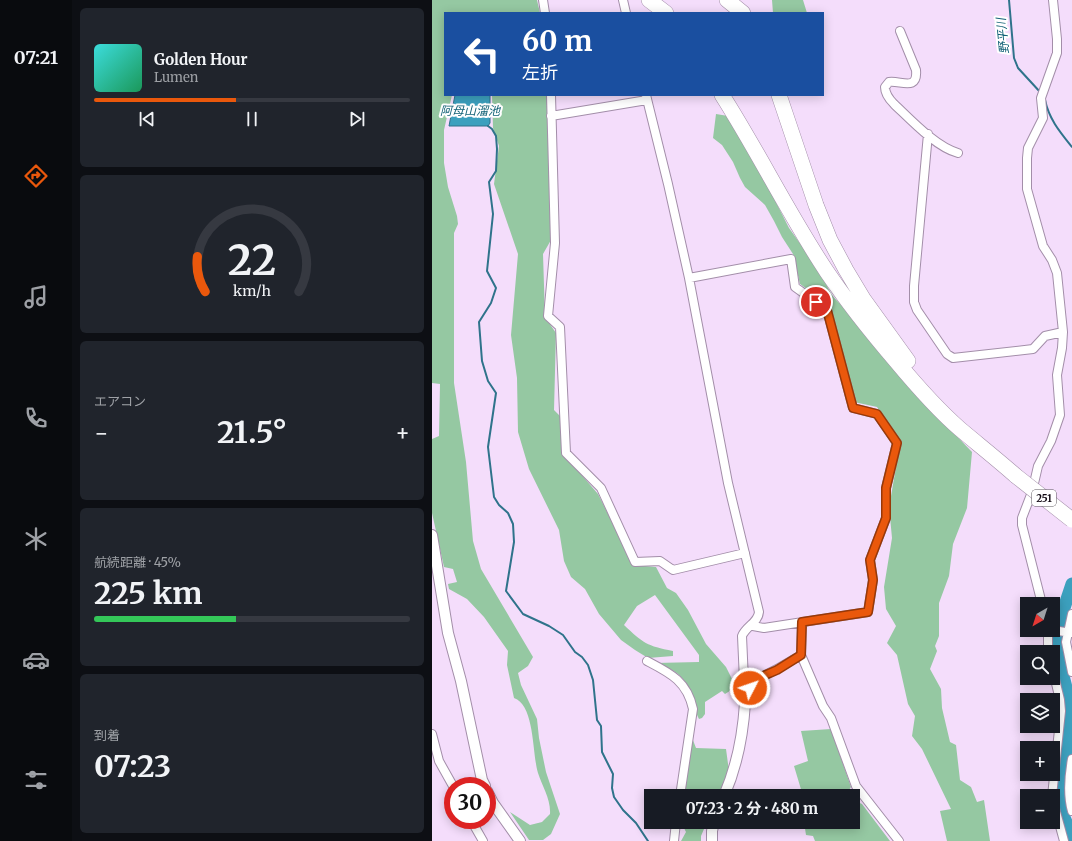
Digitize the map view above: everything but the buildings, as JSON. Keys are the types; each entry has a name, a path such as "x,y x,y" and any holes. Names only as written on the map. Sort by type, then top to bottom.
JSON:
{"highway":[{"path":"648,0 665,12"},
{"path":"727,0 742,12"},
{"path":"723,96 761,158 804,236 828,273 855,310 913,381 960,429 990,453"},
{"path":"778,96 816,205 830,240 846,270 888,335 935,395 990,453"},
{"name":"251","path":"990,453 1016,476 1072,520"}],"street":[{"path":"543,0 545,12"},
{"path":"1040,597 1022,525 1022,518 1032,492 1038,466 1051,441 1060,415 1057,375 1063,332 1057,273 1052,260 1043,246 1027,189 1027,158 1028,148 1043,118 1043,112 1040,104 1042,94 1057,53 1053,0"},
{"path":"623,1 626,12"},
{"path":"900,31 916,70 915,79 907,84 891,81 885,87 885,91 889,99 894,104 944,148 958,153"},
{"path":"551,96 555,243 548,316 560,327 566,452 601,488 635,562 660,561 673,570 745,553"},
{"path":"551,116 646,97 668,184 689,278 728,483 759,612 758,616 746,629 742,636 744,703 743,723 739,751 726,789"},
{"path":"928,134 914,286 914,302 916,310 947,354 953,358 1033,349 1044,336 1063,332"},
{"path":"689,278 791,259 796,287 827,310 853,408 877,414 897,443 886,488 886,518 870,560 873,580 868,612 764,628 751,625"},
{"path":"432,535 448,633 461,680 481,777"},
{"path":"1072,614 1066,642 1072,672"},
{"path":"802,622 801,655 823,706 831,718 856,786 899,841"},
{"path":"744,703 748,698 751,683 754,680 777,670 801,655"},
{"path":"647,661 674,676 688,693 691,700 693,709 681,789"},
{"path":"1053,789 1061,712 1056,685"},
{"path":"432,734 439,761 448,777"},
{"path":"1072,759 1069,776 1069,793 1072,811"},
{"path":"496,807 520,841"},
{"path":"1060,826 1064,841"},
{"path":"476,829 483,841"},
{"path":"674,841 675,829"},
{"path":"712,829 712,841"}],"green space":[{"path":"432,0 537,0 540,12 444,12 444,96 452,96 444,130 444,163 448,187 458,224 454,233 454,383 466,462 473,541 481,569 533,657 528,666 518,673 521,685 537,719 539,738 546,772 560,814 551,834 543,840 529,840 510,812 530,825 542,822 550,814 548,798 536,765 532,731 526,710 521,702 514,698 507,665 508,651 484,617 467,599 449,589 448,584 457,582 453,569 444,567 432,513 432,439 439,436 440,384 432,383"},
{"path":"772,0 803,0 807,12 773,12"},
{"path":"492,96 547,96 551,240 543,254 545,317 556,333 554,410 561,417 562,452 598,494 634,565 656,567 667,588 676,593 688,610 706,644 726,667 736,687 725,694 722,691 705,702 705,714 702,718 699,719 689,689 682,678 673,671 655,663 699,662 699,655 655,595 637,606 624,625 646,643 673,651 673,656 648,658 621,640 599,614 585,589 571,577 564,561 559,530 529,469 518,432 517,378 511,335 518,254 494,184 499,146 493,128"},
{"path":"716,114 728,116 754,159 789,228 824,277 831,294 844,307 924,402 972,452 967,508 953,544 949,576 939,603 939,636 935,646 937,651 930,669 941,689 942,708 950,742 956,745 960,780 971,787 977,802 984,800 990,841 947,841 940,811 951,809 922,749 912,736 915,716 908,704 897,655 887,643 896,626 886,609 884,587 892,538 890,517 891,496 900,444 877,407 854,402 828,304 800,284 793,254 765,205 745,187 733,162 722,145 713,138"},
{"path":"831,729 851,787 850,789 801,789 794,766 808,761 801,731"},
{"path":"691,735 696,748 726,749 729,771 722,789 683,789"},
{"path":"860,803 890,841 815,841 813,836 806,835 805,829 860,829"},
{"path":"684,829 704,829 701,836 701,841 681,841 686,832"}],"water":[{"name":"阿母山溜池","path":"455,96 490,96 490,123 488,126 449,126"}],"waterway":[{"name":"野平川","path":"1009,0 1014,58 1018,68 1041,93"},
{"name":"野平川","path":"1045,100 1052,119 1059,131 1072,147"},
{"path":"488,126 492,129 496,136 497,149 496,171 489,182 493,214 487,271 496,288 491,303 479,322 482,361 488,381 496,393 488,447 494,497 499,505 508,513 513,524 514,542 506,591 523,614 549,626 563,635 575,652 582,657 588,665 593,680 597,720 601,726 602,752 613,774 612,788 614,797 623,810 636,823 648,841"},
{"path":"1072,584 1057,635 1060,664 1071,707 1060,798 1063,815 1072,836"}],"route":[{"path":"750,688 751,683 754,680 777,670 801,655 802,622 868,612 873,580 870,560 886,518 886,488 897,443 877,414 853,408 827,310 816,302"}]}
